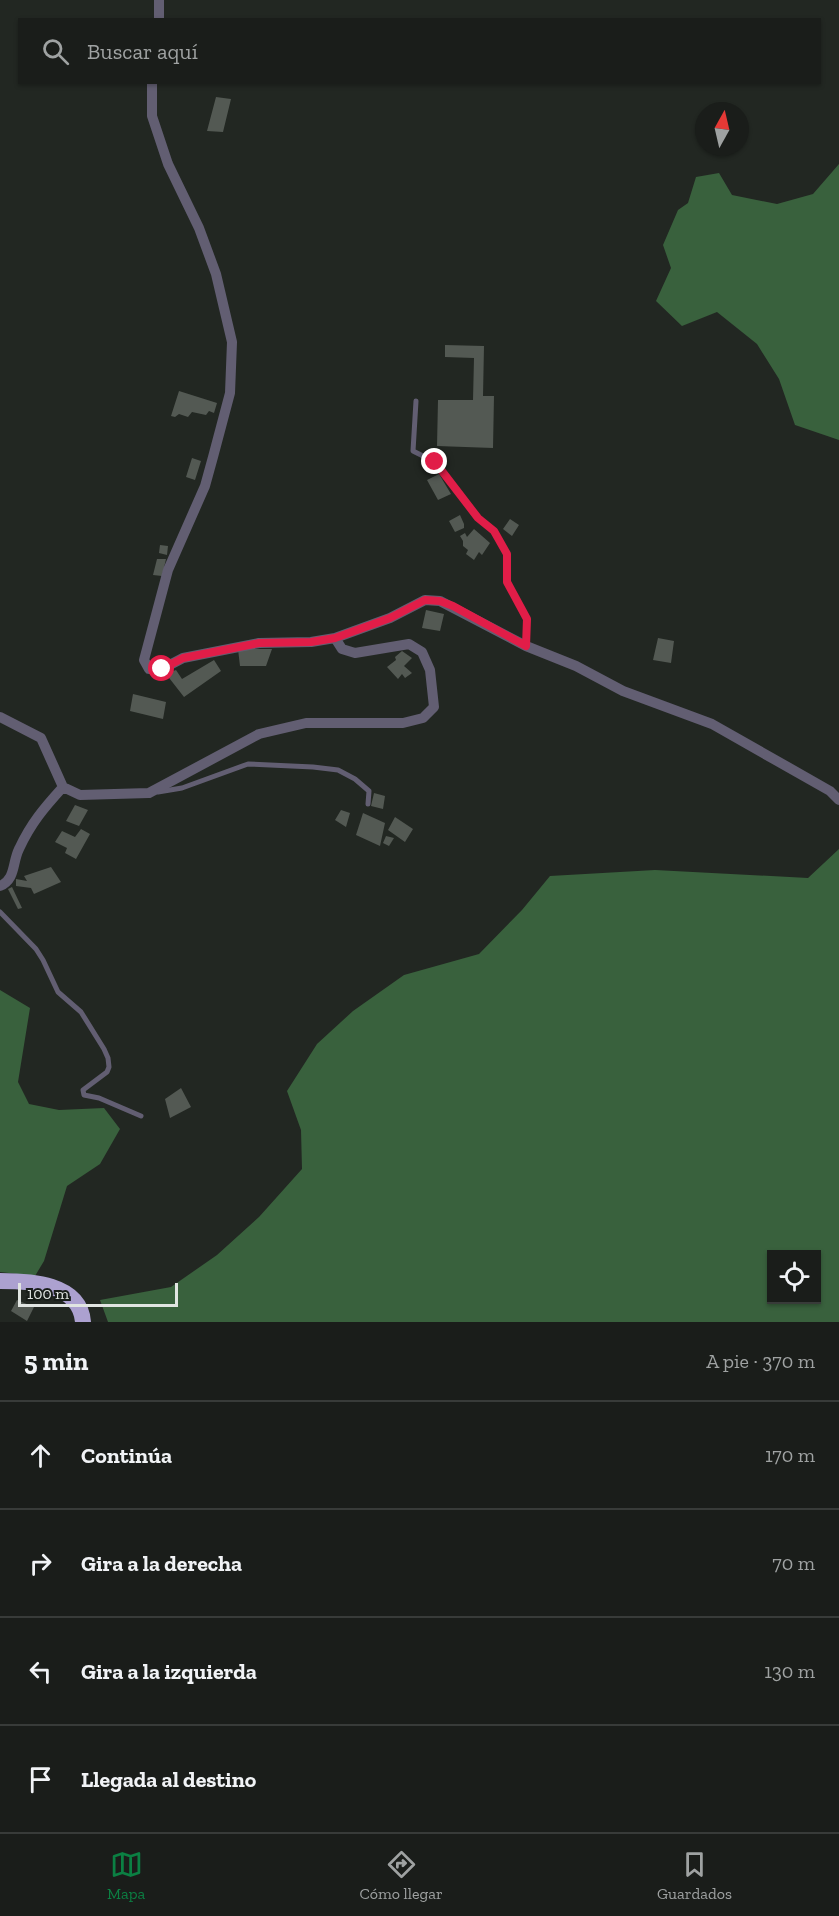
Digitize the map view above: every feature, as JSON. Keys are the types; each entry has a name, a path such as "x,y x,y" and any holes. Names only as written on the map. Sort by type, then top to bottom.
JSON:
{"highway":[{"path":"0,1281 26,1281 58,1289 75,1299 83,1322"}],"street":[{"path":"159,0 159,18"},
{"path":"152,84 152,116 168,164 199,228 216,274 231,342 230,393 205,486 168,570 144,660 149,669 162,669 183,658 259,643 311,642 335,638 390,618 425,600 440,601 526,646 576,666 623,691 712,724 830,791 839,800"},
{"path":"0,717 41,738 63,787 80,795 149,793 259,734 306,723 404,723 423,718 434,707 430,670 422,652 409,644 355,653 342,649 335,638"},
{"path":"0,886 10,879 17,852 36,816 63,787"}],"lane":[{"path":"416,401 413,451 435,462 478,518 494,531 507,554 507,582 527,619 526,646"},
{"path":"149,793 182,788 248,764 313,767 338,770 355,779 369,791 368,804"},
{"path":"0,912 36,949 58,992 81,1012 104,1048 108,1058 107,1072 83,1090 84,1095 99,1098 141,1116"}],"green space":[{"path":"839,164 839,440 795,425 779,379 757,344 717,312 682,326 656,301 671,268 663,245 678,210 688,203 696,177 719,173 732,195 777,204 813,194"},
{"path":"839,849 839,1322 108,1322 100,1300 171,1287 217,1255 259,1217 302,1169 301,1130 287,1091 317,1044 353,1011 404,975 479,954 522,910 550,876 655,870 808,878"},
{"path":"0,990 30,1008 18,1082 29,1104 59,1110 104,1108 120,1129 100,1164 67,1186 44,1261 35,1276 0,1272"}],"building":[{"path":"216,97 231,99 223,132 207,131"},
{"path":"445,345 484,346 483,396 494,396 493,448 437,446 438,400 473,400 474,358 445,357"},
{"path":"179,391 217,403 214,413 209,411 206,415 192,412 188,417 179,414 175,417 171,416"},
{"path":"192,458 201,461 195,480 186,477"},
{"path":"439,474 451,494 438,500 427,480"},
{"path":"460,515 464,528 455,532 449,521"},
{"path":"510,519 519,525 512,536 503,529"},
{"path":"474,529 490,543 482,555 479,552 474,560 466,554 468,550 463,546 460,536 465,533 467,537"},
{"path":"160,545 168,546 167,555 159,553"},
{"path":"157,559 166,559 162,576 153,575"},
{"path":"426,610 444,614 440,631 422,628"},
{"path":"658,638 674,641 671,663 653,660"},
{"path":"238,649 272,649 266,666 240,666"},
{"path":"402,651 412,658 404,666 412,673 405,678 402,674 398,679 387,667"},
{"path":"214,660 221,671 184,697 166,674 176,670 182,679"},
{"path":"133,694 166,702 163,719 130,711"},
{"path":"374,793 385,796 383,809 371,806"},
{"path":"75,805 88,810 79,826 66,821"},
{"path":"341,810 350,813 346,827 335,820"},
{"path":"363,813 385,823 380,846 356,835"},
{"path":"395,817 413,829 405,842 388,830"},
{"path":"81,829 90,834 76,859 65,853 67,848 55,842 62,831 75,837"},
{"path":"386,836 394,838 389,846 383,843"},
{"path":"51,867 61,882 34,894 31,888 16,886 16,879 27,881 24,876"},
{"path":"12,887 22,908 18,909 8,889"},
{"path":"181,1088 191,1107 170,1118 165,1099"},
{"path":"17,1300 34,1307 27,1321 11,1311"}],"route":[{"path":"162,669 183,658 259,643 311,642 335,638 390,618 425,600 440,601 453,606 526,646 527,619 507,582 507,554 494,531 478,518 435,462"}]}
